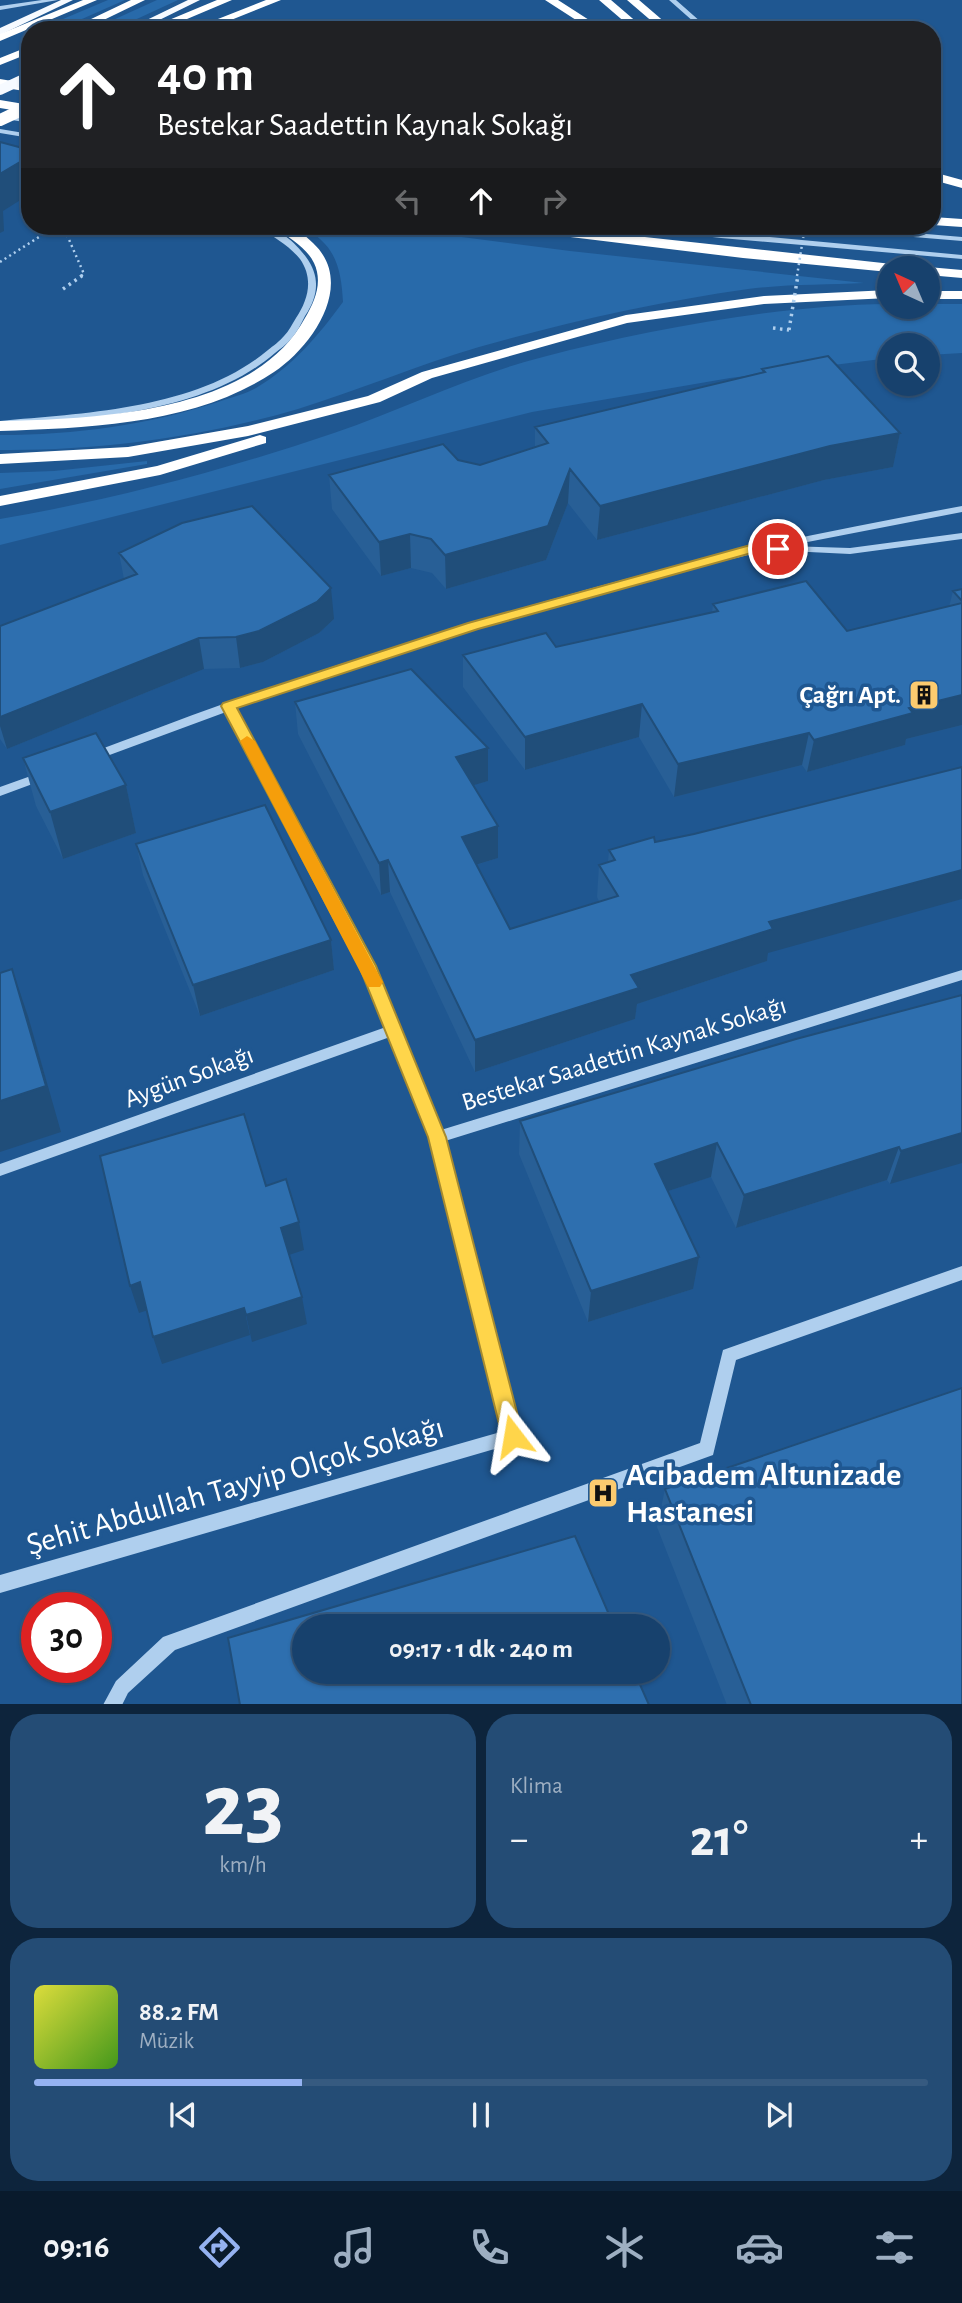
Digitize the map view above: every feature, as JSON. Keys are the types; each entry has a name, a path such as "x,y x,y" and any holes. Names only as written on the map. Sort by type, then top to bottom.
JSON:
{"highway":[{"path":"41,21 92,0"},
{"path":"93,21 140,0"},
{"path":"173,21 227,0"},
{"path":"219,21 276,0"},
{"path":"550,0 583,21"},
{"path":"573,0 590,15 592,21"},
{"path":"604,0 630,21"},
{"path":"632,0 658,21"},
{"path":"0,24 44,10"},
{"path":"0,38 21,29"},
{"path":"4,60 21,53"},
{"path":"0,83 21,86"},
{"path":"0,104 21,106"},
{"path":"0,118 21,110"},
{"path":"0,145 21,148"},
{"path":"941,178 962,184"},
{"path":"941,222 962,223"},
{"path":"0,425 114,420 165,412 213,397 253,377 294,349 316,318 327,285 323,262 296,235"},
{"path":"587,235 877,267"},
{"path":"940,272 962,274"},
{"path":"0,501 160,470 243,446 374,399 427,375 500,352 626,319 764,300 877,295"},
{"path":"940,295 962,295"},
{"path":"0,459 71,457 187,443 295,420 374,399"}],"main road":[{"path":"22,21 68,0"},
{"path":"150,21 195,0"},
{"path":"0,32 21,22"},
{"path":"0,90 21,80"}],"street":[{"path":"0,8 55,0"},
{"path":"672,0 696,21"},
{"path":"0,118 21,120"},
{"path":"0,131 21,134"},
{"path":"0,425 119,412 167,400 231,377 263,359 281,345 301,322 312,296 313,273 304,258 278,235"},
{"path":"730,235 962,257"},
{"path":"914,235 962,239"},
{"path":"76,763 228,706 473,626 754,548 850,527 962,509"},
{"path":"754,548 850,551 962,536"},
{"name":"Bestekar Saadettin Kaynak Sokağı","path":"228,706 368,966 437,1137 962,975"},
{"path":"0,792 51,773"},
{"name":"Aygün Sokağı","path":"0,1170 394,1030"},
{"name":"Şehit Abdullah Tayyip Olçok Sokağı","path":"0,1584 513,1436 437,1137"},
{"path":"112,1704 122,1687 169,1643 707,1449 729,1354 962,1273"}],"path":[{"path":"63,289 84,274 67,235"},
{"path":"789,330 804,235"},
{"path":"0,262 39,237"}],"shaded area":[{"path":"108,0 125,0 77,21 58,21"},
{"path":"157,0 178,0 132,21 111,21"},
{"path":"315,235 446,235 864,283 748,289 646,306 579,321 479,347 298,409 188,435 113,445 0,450 0,435 84,431 140,422 239,395 269,379 304,350 343,302 338,267 322,240"},
{"path":"877,304 877,319 940,319 940,304 962,304 962,353 940,354 940,333 877,333 877,360 730,378 532,412 0,545 0,519 169,483 252,459 360,424 516,364 627,337 715,320 847,305"},
{"path":"147,461 147,464 0,489 0,473 54,471"}],"building":[{"path":"0,142 21,148 21,161 0,174"},
{"path":"828,356 900,433 830,446 600,506 570,469 548,526 445,555 431,539 410,534 379,542 329,475 443,444 458,460 480,465 548,443 535,427 765,372 762,369"},
{"path":"252,506 331,588 317,602 259,631 236,637 199,638 0,717 0,626 137,574 119,553 182,523"},
{"path":"806,581 847,631 962,603 962,695 909,708 913,713 814,740 809,733 678,764 642,704 525,737 463,655 546,633 556,647 718,611 713,604"},
{"path":"962,589 962,601 953,591"},
{"path":"411,669 488,748 456,757 498,826 462,837 510,929 618,896 599,865 615,860 609,850 654,837 655,842 694,834 962,767 962,870 769,922 773,929 631,975 639,988 475,1040 388,860 379,863 295,702"},
{"path":"96,733 126,785 50,812 23,758"},
{"path":"265,805 331,940 193,985 136,844"},
{"path":"12,969 46,1086 0,1101 0,973"},
{"path":"962,995 962,1133 901,1151 899,1147 744,1195 717,1143 655,1164 699,1257 591,1291 520,1121 796,1039"},
{"path":"244,1114 266,1186 286,1179 299,1222 281,1228 302,1297 246,1315 244,1308 153,1337 140,1282 130,1286 100,1156"},
{"path":"962,1388 962,1704 751,1704 665,1489"},
{"path":"575,1536 609,1614 310,1614"},
{"path":"292,1619 292,1684 640,1684 649,1704 240,1704 228,1638"}],"slow traffic":[{"path":"247,741 320,873 374,982"}],"place":[{"name":"Çağrı Apt.","path":"924,695"},
{"name":"Acıbadem Altunizade Hastanesi","path":"603,1493"}],"route":[{"path":"513,1436 437,1137 368,966 228,706 473,626 754,548 778,549"}]}
